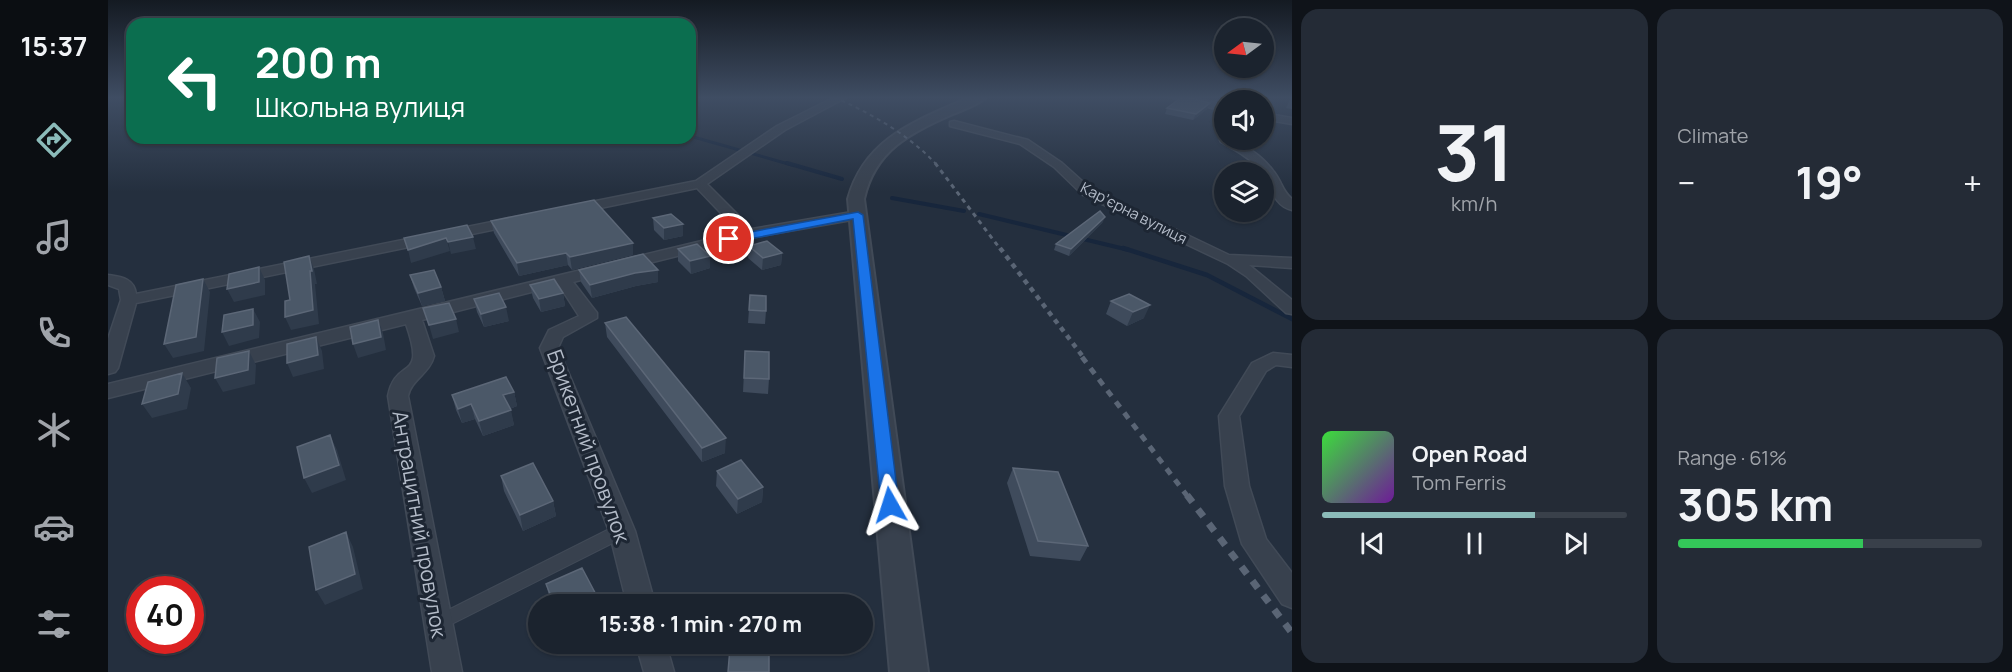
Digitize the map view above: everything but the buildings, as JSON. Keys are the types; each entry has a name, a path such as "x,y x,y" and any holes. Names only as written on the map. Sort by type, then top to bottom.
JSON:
{"street":[{"path":"560,212 700,184 780,128"},
{"path":"909,672 856,199 863,175 890,144 915,128"},
{"name":"Карʼєрна вулиця","path":"972,128 1024,141 1058,165 1087,192 1226,259 1292,263"},
{"path":"1245,150 1254,155 1275,182 1277,193 1292,206"},
{"path":"700,184 749,234"},
{"path":"108,392 749,234 858,215"},
{"path":"129,300 525,219"},
{"path":"1226,259 1252,273 1292,309"},
{"path":"108,280 121,282 127,287 129,300 108,368"},
{"name":"Брикетний провулок","path":"563,280 588,313 588,318 555,334 550,341 549,348 622,531 638,594"},
{"name":"Антрацитний провулок","path":"412,317 425,357 423,366 400,385 398,396 447,672"},
{"path":"1292,362 1273,359 1259,367 1229,416 1237,486 1255,544 1292,595"},
{"path":"654,654 658,672"}],"lane":[{"path":"438,623 622,531"}],"waterway":[{"path":"696,138 792,165"},
{"path":"787,163 842,179"},
{"path":"892,198 964,211"},
{"path":"979,214 1129,250"},
{"path":"1123,248 1207,275 1292,319"}],"railway":[{"path":"892,128 935,163"},
{"path":"935,163 1001,250"},
{"path":"1000,248 1084,358"},
{"path":"1082,357 1188,497"},
{"path":"1187,495 1292,633"}],"route":[{"path":"729,239 858,215 890,505"}]}
